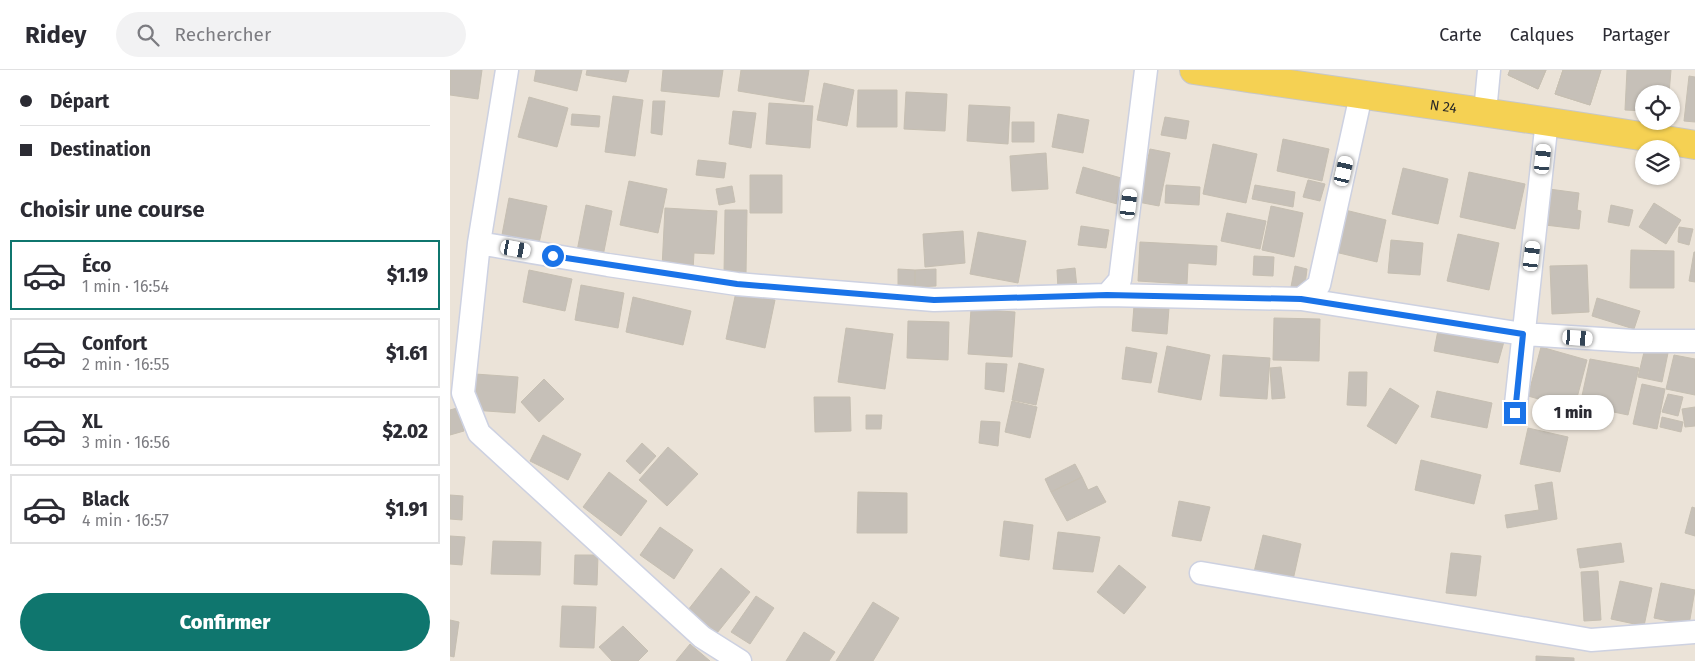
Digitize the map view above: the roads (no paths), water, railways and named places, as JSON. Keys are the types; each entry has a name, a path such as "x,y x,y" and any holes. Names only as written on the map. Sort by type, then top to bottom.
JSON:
{"main road":[{"name":"N 24","path":"1194,70 1547,120 1695,144"}],"street":[{"path":"506,70 479,243 463,393 479,434 702,637 740,661"},
{"path":"1107,295 1120,280 1146,70"},
{"path":"1485,112 1489,70"},
{"path":"1301,299 1319,285 1361,95"},
{"path":"1515,413 1547,120"},
{"path":"479,243 737,284 934,300 1107,295 1301,299 1523,334 1633,341 1695,341"},
{"path":"1201,573 1591,640 1695,632"}]}
